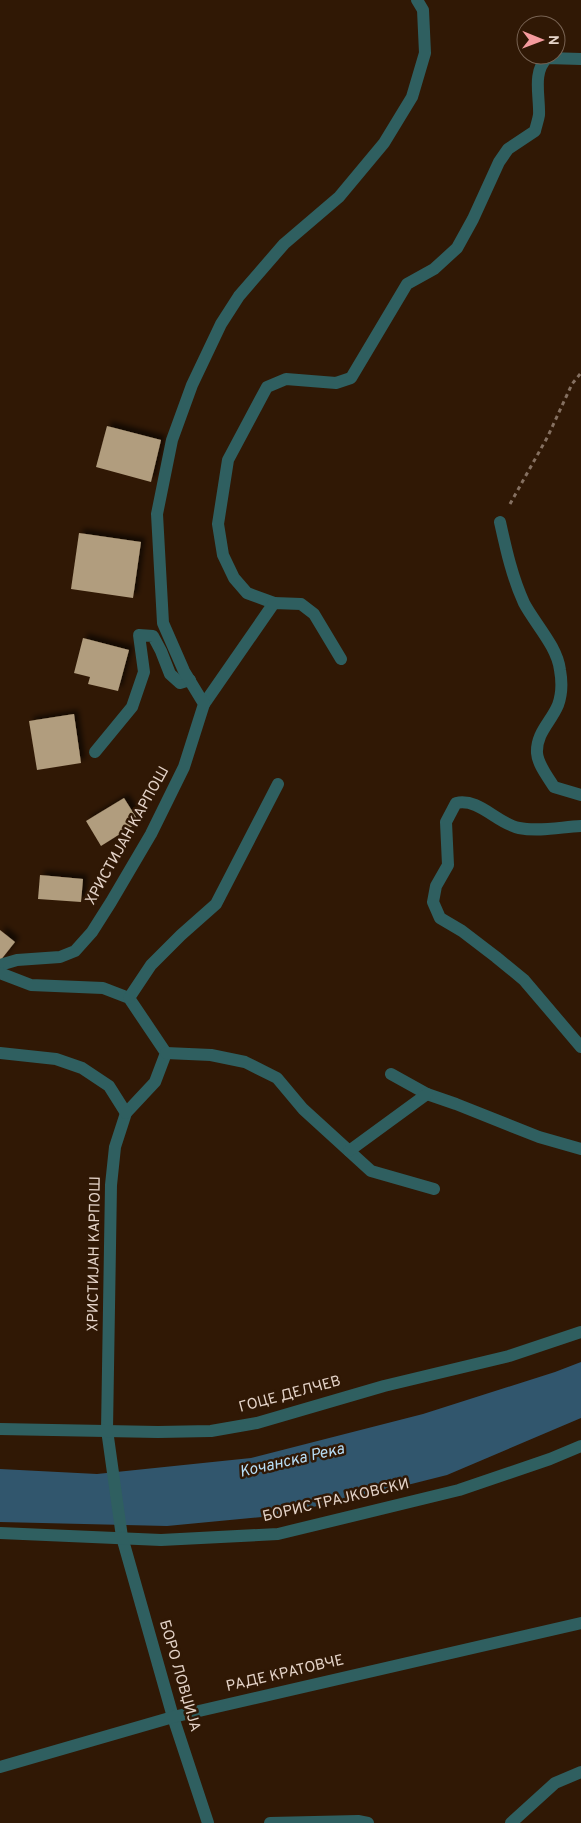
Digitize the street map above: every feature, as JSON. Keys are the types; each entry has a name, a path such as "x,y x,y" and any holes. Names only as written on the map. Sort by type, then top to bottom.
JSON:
{"street":[{"path":"204,704 184,671 163,623 157,514 172,440 192,385 221,324 239,296 284,244 339,197 384,143 412,98 424,53 422,10 418,0"},
{"path":"341,659 314,614 301,604 274,603 247,593 234,578 223,555 218,524 228,460 266,387 286,379 336,383 351,378 407,284 434,270 457,248 508,149 535,131 538,115 538,78 542,62 547,58 581,60"},
{"path":"500,522 510,566 525,604 542,628 560,667 562,684 558,705 542,729 538,741 537,754 541,767 554,787 581,795"},
{"name":"ХРИСТИЈАН КАРПОШ","path":"0,965 17,960 60,957 75,951 92,932 155,826 184,767 204,704 274,603"},
{"path":"95,752 132,707 144,672 139,635 154,636 170,674 180,683 190,680"},
{"path":"129,998 151,965 216,904 278,784"},
{"path":"581,826 521,829 507,825 473,803 456,803 446,822 448,865 436,886 433,902 440,918 462,931 524,980 581,1047"},
{"path":"0,973 31,985 104,988 129,998 166,1053 211,1055 245,1062 277,1078 303,1109 371,1172 434,1189"},
{"path":"0,1053 56,1059 82,1068 109,1086 126,1113"},
{"name":"ХРИСТИЈАН КАРПОШ","path":"122,1537 107,1430 112,1185 115,1147 126,1113 155,1082 166,1053"},
{"path":"391,1074 427,1094 540,1137 581,1149"},
{"path":"349,1151 427,1094"},
{"name":"ГОЦЕ ДЕЛЧЕВ","path":"0,1428 158,1432 211,1431 257,1423 384,1386 509,1356 581,1332"},
{"name":"БОРИС ТРАЈКОВСКИ","path":"0,1533 160,1540 278,1534 459,1490 550,1459 581,1446"},
{"name":"БОРО ЛОВЏИЈА","path":"122,1537 173,1717 208,1823"},
{"name":"РАДЕ КРАТОВЧЕ","path":"0,1767 173,1717 581,1623"},
{"path":"511,1823 555,1783 581,1772"},
{"path":"270,1823 358,1821 368,1823"}],"path":[{"path":"500,522 548,436 572,384 581,373"}],"water":[{"name":"Кочанска Река","path":"581,1362 581,1418 447,1475 348,1500 262,1517 167,1526 0,1522 0,1469 97,1474 251,1458 423,1414"}],"building":[{"path":"107,426 161,440 151,482 96,467"},
{"path":"79,533 141,542 133,598 71,589"},
{"path":"83,638 129,650 118,691 88,684 90,677 74,673"},
{"path":"74,714 81,763 37,770 29,721"},
{"path":"124,798 139,822 101,846 86,821"},
{"path":"40,875 83,879 81,902 38,899"},
{"path":"0,930 15,942 0,961"}]}
